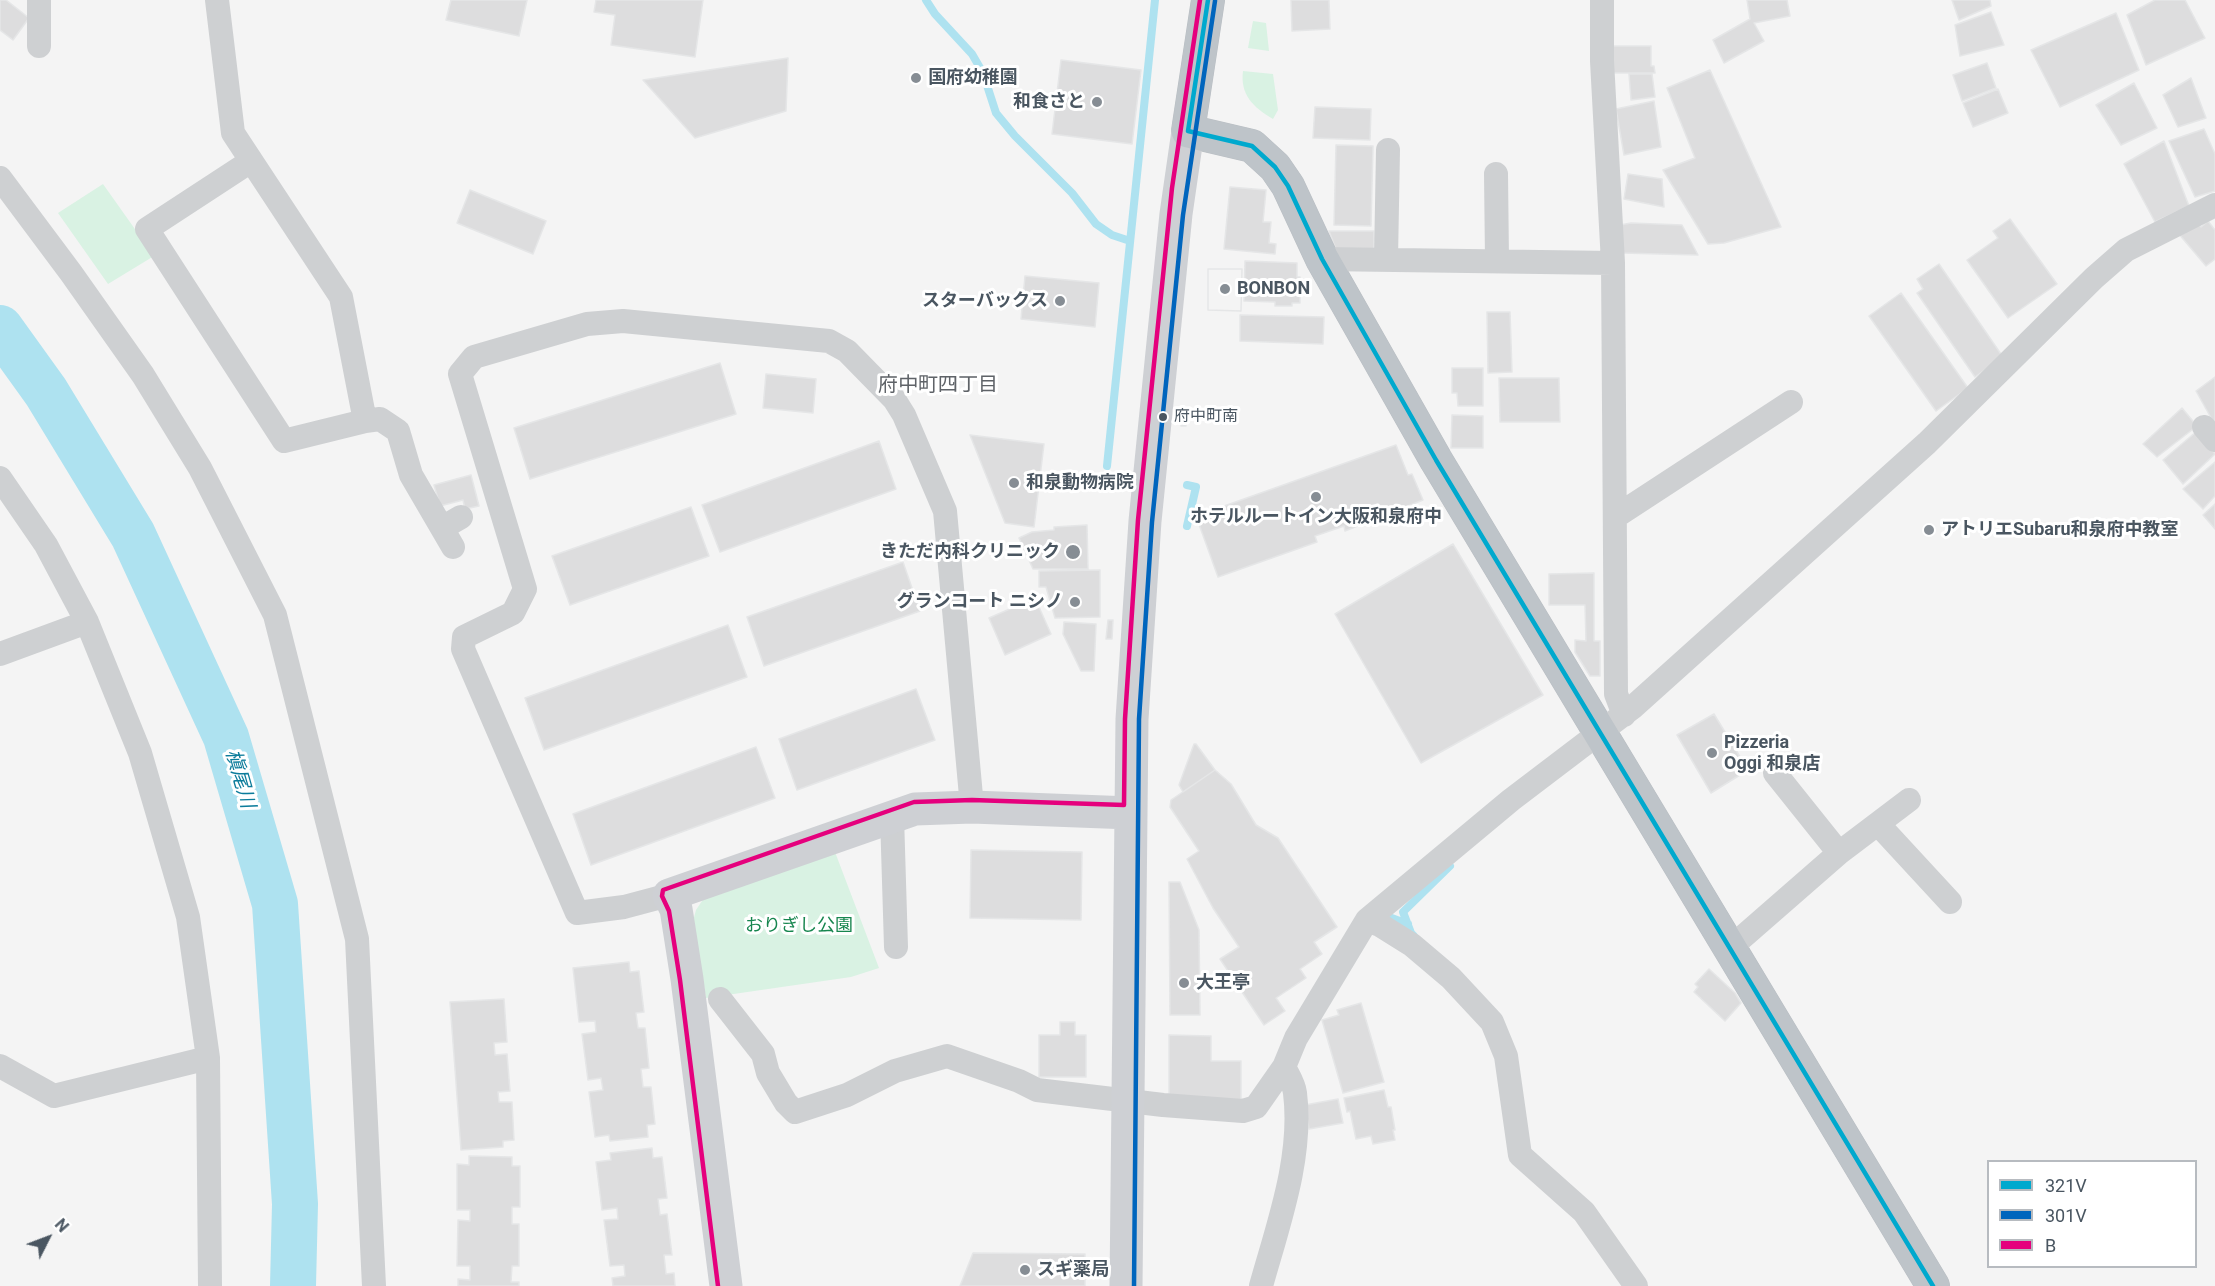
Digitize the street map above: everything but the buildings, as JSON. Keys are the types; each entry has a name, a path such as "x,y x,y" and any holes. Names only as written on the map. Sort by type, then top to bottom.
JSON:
{"highway":[{"path":"1208,0 1188,131 1252,146 1275,167 1288,186 1322,259 1436,460 1612,724 1729,949 1932,1286"}],"street":[{"path":"39,0 39,46"},
{"path":"217,0 233,133 341,297 364,421"},
{"path":"1602,0 1602,61 1613,262 1616,694 1612,724"},
{"path":"1126,1286 1132,719 1145,522 1177,206 1188,131"},
{"path":"1386,259 1388,150"},
{"path":"251,161 147,229 284,441 380,419 398,431 411,475 452,530"},
{"path":"1496,174 1497,260"},
{"path":"0,178 143,375 200,468 274,615 357,939 374,1286"},
{"path":"720,999 764,1054 768,1073 786,1103 795,1112 847,1095 895,1071 947,1056 1019,1081 1037,1090 1243,1111 1256,1107 1284,1067 1296,1038 1367,920 1511,800 1612,724 1927,443 2094,278 2126,250 2215,205"},
{"path":"1322,259 1613,262"},
{"path":"972,807 945,511 904,415 894,399 847,351 829,341 623,321 587,324 474,357 460,374 525,589 513,614 464,637 463,649 577,914 624,907 669,895 915,809 972,807 1131,813"},
{"path":"1614,517 1791,402"},
{"path":"0,478 46,545 87,622 140,753 188,916 208,1058 210,1286"},
{"path":"0,654 87,622"},
{"path":"1774,773 1839,853"},
{"path":"1729,949 1839,853 1909,800"},
{"path":"892,816 896,947"},
{"path":"1878,824 1950,902"},
{"path":"669,895 676,909 687,979 726,1286"},
{"path":"1367,920 1380,925 1412,945 1451,978 1492,1022 1506,1056 1520,1155 1584,1212 1636,1286"},
{"path":"0,1066 54,1096 208,1058"},
{"path":"1261,1286 1290,1179 1295,1133 1295,1091 1284,1067"}],"green space":[{"path":"1253,21 1266,23 1269,51 1248,48"},
{"path":"1243,71 1273,74 1278,110 1273,119 1249,100 1244,87"},
{"path":"103,184 154,256 108,284 58,213"},
{"name":"おりぎし公園","path":"835,852 879,968 851,977 706,998 693,921 696,910 704,898"}],"waterway":[{"path":"926,0 935,14 972,54 983,73 996,113 1015,136 1072,193 1096,224 1112,235 1130,241"},
{"path":"1107,466 1155,0"},
{"name":"槇尾川","path":"0,328 46,392 133,535 226,737 275,904 295,1204 293,1286"},
{"path":"1187,485 1196,487 1187,526"},
{"path":"1414,936 1403,912 1450,866"},
{"path":"1389,917 1408,924"}],"transit line":[{"name":"B","path":"718,1286 680,980 669,911 662,896 663,890 914,802 972,800 1124,805 1125,719 1138,520 1172,188 1200,0"},
{"name":"321V","path":"1188,131 1208,0"},
{"name":"301V","path":"1134,1286 1139,719 1152,522 1183,215 1215,1"},
{"name":"321V","path":"1188,131 1252,146 1275,167 1288,186 1322,259 1436,460 1933,1286"}],"place":[{"name":"国府幼稚園","path":"916,78"},
{"name":"和食さと","path":"1097,102"},
{"name":"BONBON","path":"1225,289"},
{"name":"スターバックス","path":"1060,301"},
{"name":"府中町南","path":"1163,417"},
{"name":"和泉動物病院","path":"1014,483"},
{"name":"ホテルルートイン大阪和泉府中","path":"1316,497"},
{"name":"アトリエSubaru和泉府中教室","path":"1929,530"},
{"name":"きただ内科クリニック","path":"1073,552"},
{"name":"グランコート ニシノ","path":"1075,602"},
{"name":"Pizzeria Oggi 和泉店","path":"1712,753"},
{"name":"大王亭","path":"1184,983"},
{"name":"スギ薬局","path":"1025,1270"}],"district":[{"name":"府中町四丁目","path":"938,386"}]}
